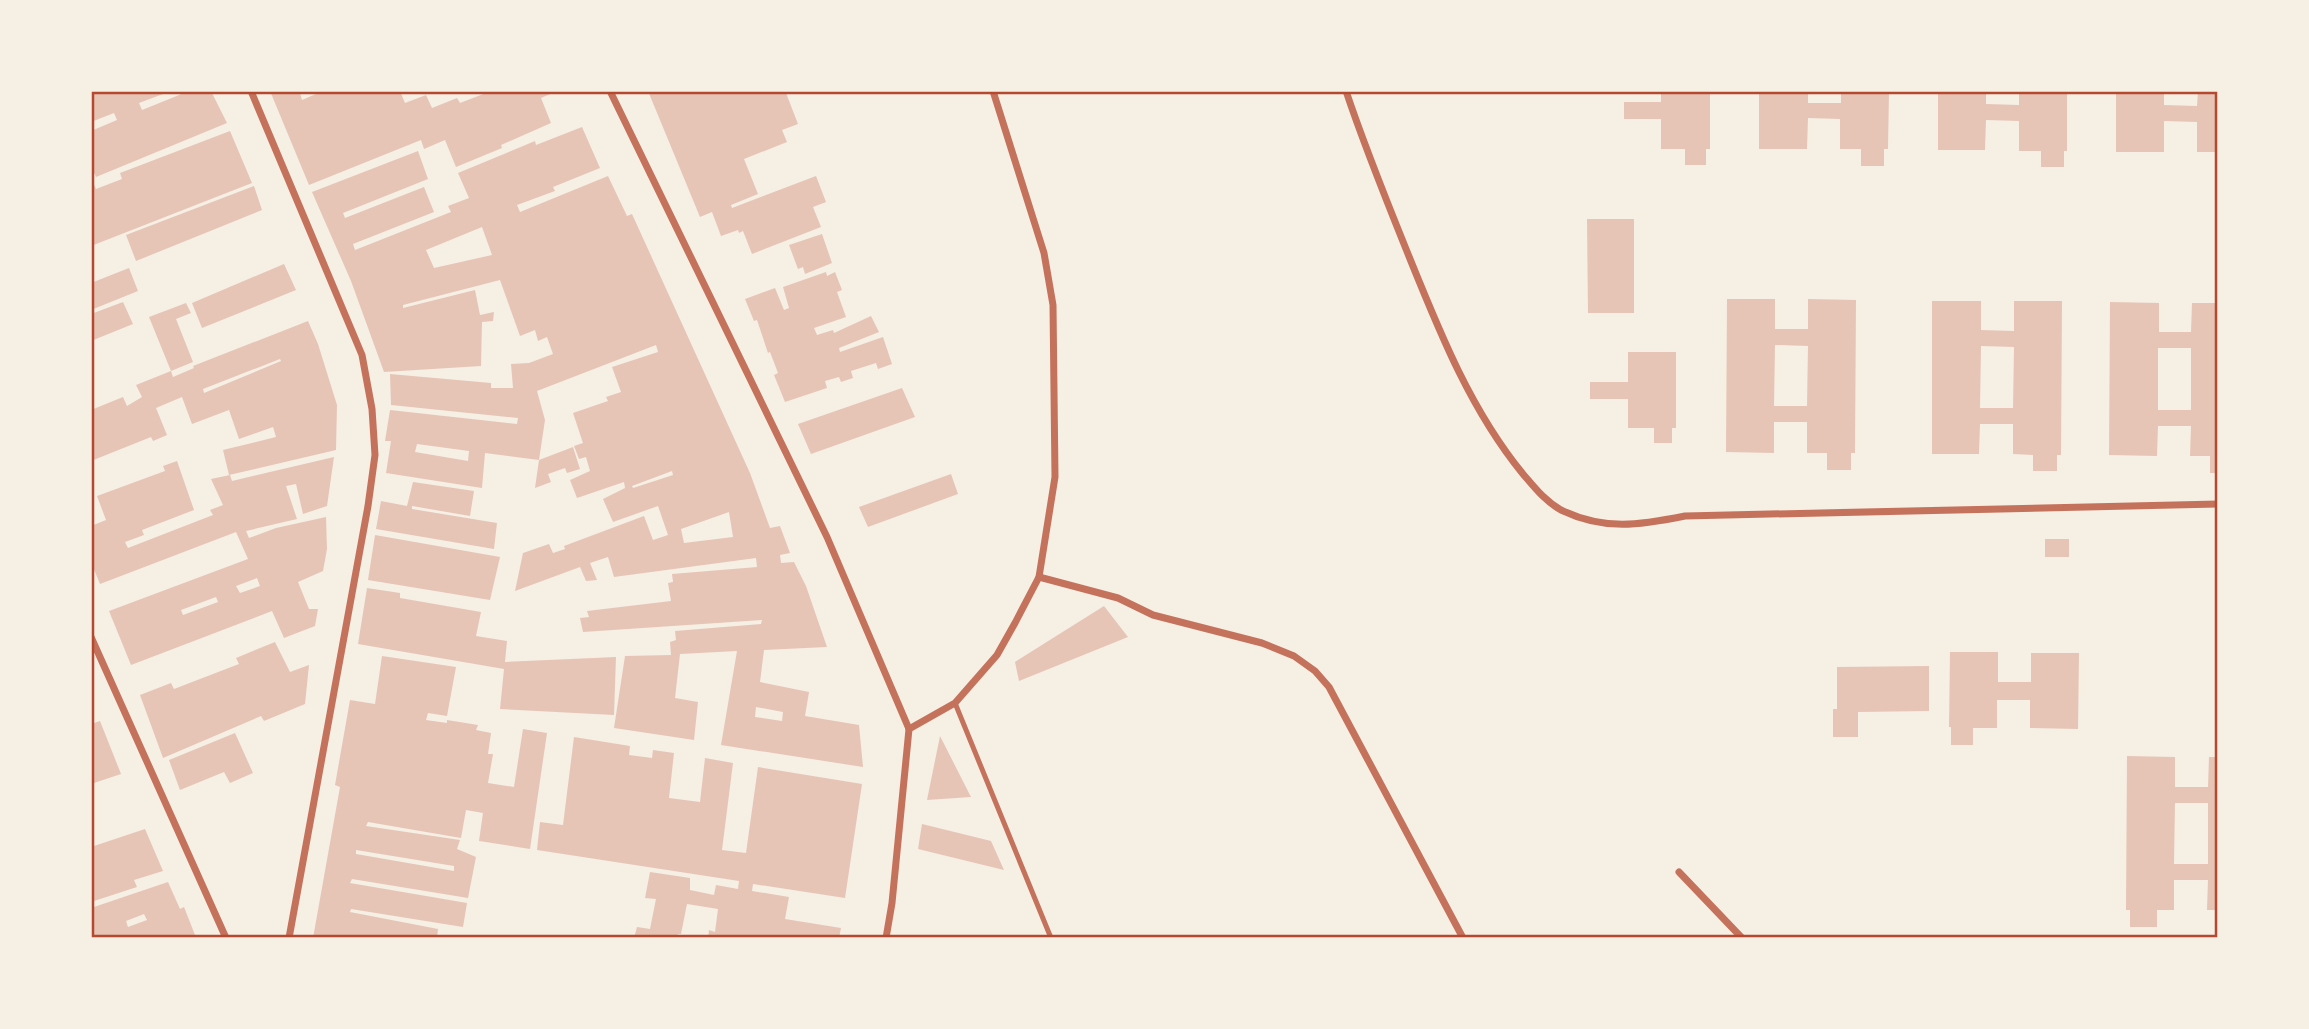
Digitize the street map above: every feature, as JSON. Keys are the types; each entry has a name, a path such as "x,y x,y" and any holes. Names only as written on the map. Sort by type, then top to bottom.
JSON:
{"street":[{"path":"251,91 362,355 372,409 375,455 289,938"},
{"path":"610,91 827,537 909,729 892,903 886,938"},
{"path":"909,729 955,703 997,654 1039,577 1055,477 1053,304 1044,253 993,91"},
{"path":"1346,91 1365,148 1430,309 1471,397 1503,450 1543,497 1560,509 1583,519 1635,526 1685,516 2218,503"},
{"path":"1039,577 1118,598 1153,615 1262,643 1294,656 1315,671 1329,687 1348,720 1463,938"},
{"path":"91,637 226,938"},
{"path":"1679,872 1742,938"}],"lane":[{"path":"955,703 1051,938"}],"building":[{"path":"91,91 171,91 139,103 142,110 189,91 211,91 227,123 96,177 91,166 91,131 117,120 114,113 91,122"},
{"path":"270,91 305,91 300,93 302,100 323,91 400,91 405,103 426,95 432,108 457,98 460,103 491,91 557,91 541,98 551,123 456,167 445,140 424,149 421,140 309,185"},
{"path":"648,91 791,91 786,93 798,124 782,130 787,142 744,159 758,194 731,205 732,208 816,176 826,202 813,207 821,227 752,254 743,231 721,236 712,212 700,217"},
{"path":"1661,91 1710,91 1710,149 1706,149 1706,165 1685,165 1685,149 1661,149 1661,119 1624,119 1624,102 1661,102"},
{"path":"1759,91 1808,91 1808,103 1841,103 1841,91 1889,91 1888,149 1884,149 1884,166 1861,166 1861,149 1840,149 1840,119 1808,118 1807,149 1759,149"},
{"path":"1938,91 1986,91 1986,104 2019,105 2019,91 2067,91 2067,151 2064,151 2064,167 2041,167 2041,151 2019,151 2019,121 1986,120 1985,150 1938,150"},
{"path":"2116,91 2164,91 2164,105 2197,106 2198,91 2218,91 2218,152 2197,152 2197,122 2164,121 2164,152 2116,152"},
{"path":"582,127 600,168 553,187 555,191 517,205 520,212 608,176 627,216 632,214 750,473 770,528 780,526 790,553 780,555 781,563 794,562 806,586 827,647 764,650 760,682 809,692 805,716 859,725 863,767 721,745 737,651 680,654 675,698 698,702 694,740 614,728 625,656 671,655 670,642 676,640 675,631 761,624 762,620 583,632 580,618 589,617 587,611 671,601 668,583 673,582 672,574 757,567 756,558 614,577 608,557 590,563 597,580 586,581 580,567 515,591 523,553 549,544 553,553 565,549 564,546 644,516 653,540 668,535 658,506 613,522 603,499 625,488 624,482 577,498 570,480 590,471 586,457 579,459 574,446 583,443 573,413 608,401 606,397 621,392 612,367 658,352 656,345 537,391 545,420 539,460 485,453 482,488 386,473 391,441 385,441 390,410 517,424 518,418 391,405 390,374 491,383 491,388 513,388 511,364 529,363 553,354 547,337 538,341 535,330 520,336 500,280 403,305 403,308 475,290 480,315 494,312 493,321 482,322 481,366 384,372 351,281 312,192 418,151 428,179 343,213 345,218 424,187 434,212 353,244 355,250 451,212 448,206 469,198 458,173 535,141 536,145","holes":["482,227 492,255 434,268 426,250","417,444 469,451 468,461 415,452","672,471 673,475 633,488 632,486","729,512 733,537 684,543 681,529","756,707 783,712 782,721 755,717"]},
{"path":"230,131 252,183 91,246 91,178 96,189 122,179 120,173"},
{"path":"254,186 262,210 136,261 126,235"},
{"path":"1587,219 1634,219 1634,313 1588,313"},
{"path":"822,234 832,263 805,274 803,267 798,269 789,245"},
{"path":"284,264 296,290 202,328 192,303"},
{"path":"129,268 138,291 91,310 91,283"},
{"path":"826,272 827,276 835,272 842,290 837,292 846,317 814,328 817,335 833,330 834,333 871,316 879,332 839,348 840,352 883,337 892,364 878,369 876,363 851,371 853,378 841,382 839,377 825,381 827,388 785,402 774,375 778,373 770,352 768,353 757,320 754,321 745,299 775,288 784,310 789,308 783,287"},
{"path":"1727,299 1775,299 1775,329 1808,329 1808,299 1856,300 1855,453 1851,453 1851,470 1827,470 1827,453 1807,453 1807,422 1774,422 1774,453 1726,452","holes":["1775,345 1808,346 1807,406 1774,406"]},
{"path":"1932,301 1981,301 1981,330 2014,331 2014,301 2062,301 2061,455 2057,455 2057,471 2033,471 2033,455 2013,454 2013,424 1980,424 1979,454 1932,454","holes":["1981,346 2014,347 2013,408 1980,408"]},
{"path":"123,302 133,324 91,341 91,314"},
{"path":"2110,302 2159,303 2159,332 2191,332 2192,303 2218,303 2218,473 2210,473 2210,456 2190,456 2191,426 2158,426 2157,456 2109,455","holes":["2158,348 2191,348 2191,410 2158,410"]},
{"path":"186,303 191,313 176,319 193,362 171,371 149,317"},
{"path":"308,321 337,405 336,450 229,475 223,450 276,437 273,427 239,439 229,410 192,424 182,397 156,408 167,435 153,441 151,437 91,461 91,410 123,397 127,406 142,397 136,385 171,371 173,377 194,368 193,366","holes":["280,359 281,361 204,393 203,389"]},
{"path":"1628,352 1676,352 1676,428 1672,428 1672,443 1654,443 1654,428 1628,428 1628,399 1590,399 1590,382 1628,382"},
{"path":"902,388 915,417 811,454 798,424"},
{"path":"573,447 580,469 567,473 565,468 548,474 551,482 535,488 539,460"},
{"path":"334,457 327,506 303,514 296,484 286,486 297,519 246,531 249,538 276,528 326,517 327,549 323,571 298,582 309,609 318,609 315,626 284,638 272,611 131,665 109,611 248,559 236,532 100,584 91,562 91,526 106,520 97,496 165,471 163,466 177,461 194,510 142,530 144,535 125,542 128,548 213,515 210,510 223,505 211,479 230,475 232,481","holes":["257,578 260,586 240,593 236,586","216,597 218,602 183,615 181,610"]},
{"path":"951,474 958,494 868,527 859,507"},
{"path":"413,482 474,491 470,516 412,506 412,509 497,523 494,549 376,529 381,501 407,506"},
{"path":"375,535 500,557 490,600 368,580"},
{"path":"2045,539 2069,539 2069,557 2045,557"},
{"path":"367,588 400,593 400,598 481,612 476,636 507,641 505,662 616,657 614,715 500,709 504,669 358,644"},
{"path":"1104,606 1128,637 1019,681 1015,662"},
{"path":"275,642 290,672 309,665 305,704 264,721 261,716 163,758 140,695 171,683 174,689 239,664 236,658"},
{"path":"1950,652 1998,652 1998,682 2031,682 2031,653 2079,653 2078,729 2030,728 2030,700 1997,700 1997,728 1973,728 1973,745 1951,745"},
{"path":"382,656 456,667 447,716 428,713 426,720 478,725 476,730 491,733 488,754 493,754 488,783 514,787 523,729 547,733 530,849 479,841 483,813 466,810 461,838 368,822 366,826 460,840 457,849 476,857 468,898 352,879 350,883 467,903 463,927 351,909 350,912 438,929 437,938 313,938 340,787 335,785 350,700 375,704","holes":["356,850 454,866 454,871 356,854"]},
{"path":"1929,666 1929,711 1858,712 1858,737 1833,737 1833,709 1837,709 1837,667"},
{"path":"100,721 121,774 91,784 91,724"},
{"path":"235,733 253,773 230,783 224,772 180,790 169,760"},
{"path":"940,736 971,797 927,800"},
{"path":"574,737 630,746 629,755 652,758 653,750 674,753 669,798 700,802 705,758 733,763 722,850 746,853 758,767 862,784 845,898 753,884 752,891 789,897 785,919 841,928 839,938 708,938 709,930 715,932 718,909 687,904 681,934 678,934 677,938 634,938 637,927 650,929 656,899 645,898 650,872 690,878 690,890 714,895 716,885 738,889 739,881 537,850 540,822 563,825"},
{"path":"2127,756 2175,757 2175,787 2208,787 2209,757 2218,757 2218,910 2207,910 2208,880 2174,880 2174,910 2157,910 2157,927 2130,927 2130,910 2126,910","holes":["2175,803 2208,803 2208,864 2174,864"]},
{"path":"922,824 991,841 1004,870 918,849"},
{"path":"145,829 163,871 134,880 137,887 91,902 91,847"},
{"path":"168,882 180,909 184,907 195,935 188,938 91,938 91,908","holes":["144,914 147,920 128,927 126,921"]}]}
